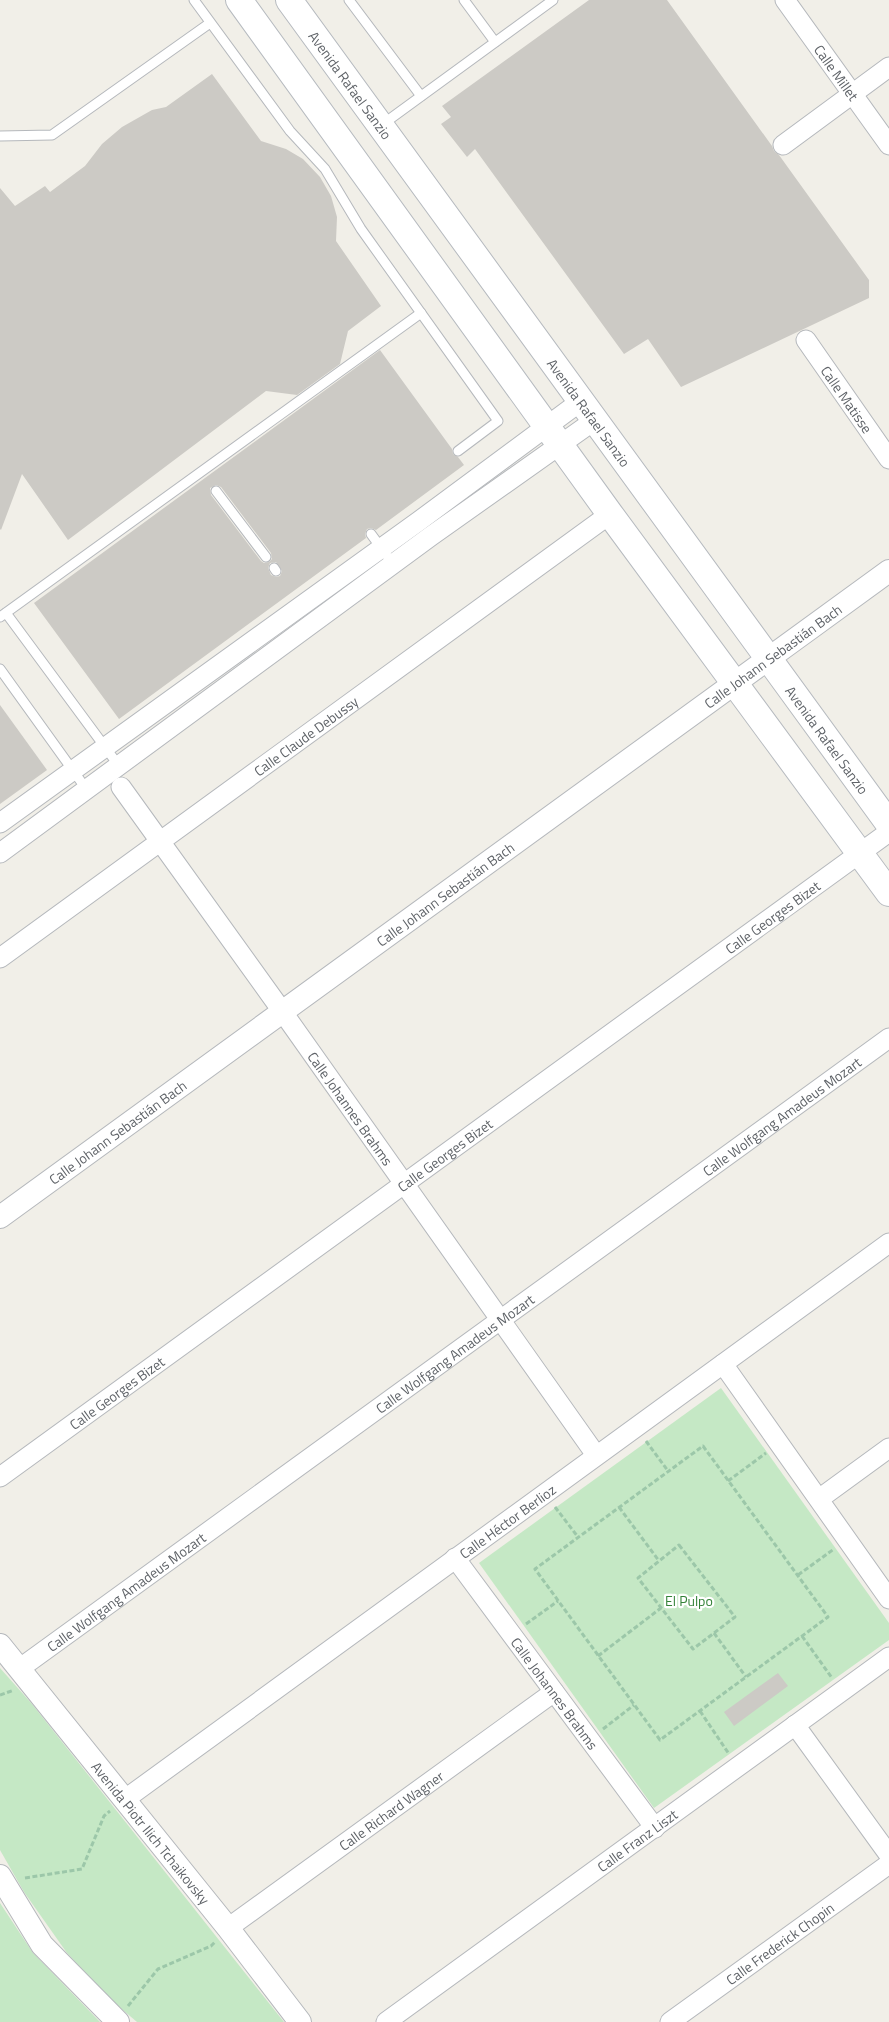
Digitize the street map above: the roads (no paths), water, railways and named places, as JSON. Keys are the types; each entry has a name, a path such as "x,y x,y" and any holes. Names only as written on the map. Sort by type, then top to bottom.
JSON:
{"main road":[{"path":"239,0 610,514 889,893"},
{"name":"Avenida Rafael Sanzio","path":"289,0 889,824"}],"street":[{"name":"Calle Millet","path":"785,0 889,145"},
{"path":"783,145 889,67"},
{"name":"Calle Matisse","path":"806,340 889,460"},
{"path":"0,853 467,510 554,436 588,410"},
{"path":"0,823 105,747 376,541 554,436"},
{"path":"456,493 467,510"},
{"name":"Calle Claude Debussy","path":"0,958 610,514"},
{"name":"Calle Johann Sebastián Bach","path":"0,1218 889,571"},
{"name":"Calle Johannes Brahms","path":"121,787 596,1454"},
{"name":"Calle Georges Bizet","path":"0,1477 889,832"},
{"name":"Calle Wolfgang Amadeus Mozart","path":"19,1669 889,1038"},
{"name":"Calle Héctor Berlioz","path":"124,1800 596,1454 889,1243"},
{"path":"723,1364 889,1599"},
{"path":"819,1499 889,1448"},
{"name":"Calle Johannes Brahms","path":"455,1558 655,1828"},
{"name":"Avenida Piotr Ilich Tchaikovsky","path":"0,1645 228,1928 300,2022"},
{"name":"Calle Franz Liszt","path":"386,2022 889,1657"},
{"name":"Calle Richard Wagner","path":"228,1928 554,1692"},
{"path":"795,1725 889,1855"},
{"name":"Calle Frederick Chopin","path":"670,2022 889,1864"},
{"path":"3,1881 42,1945 117,2021"}],"lane":[{"path":"194,0 290,131 325,169 347,207 498,421 458,451"},
{"path":"349,0 420,96"},
{"path":"464,0 495,42"},
{"path":"381,125 552,0"},
{"path":"0,136 52,135 210,23"},
{"path":"119,766 3,615 421,313"},
{"path":"216,491 266,557"},
{"path":"376,541 393,564"},
{"path":"0,669 87,790"}],"park label":[{"name":"El Pulpo","path":"689,1600"}]}
